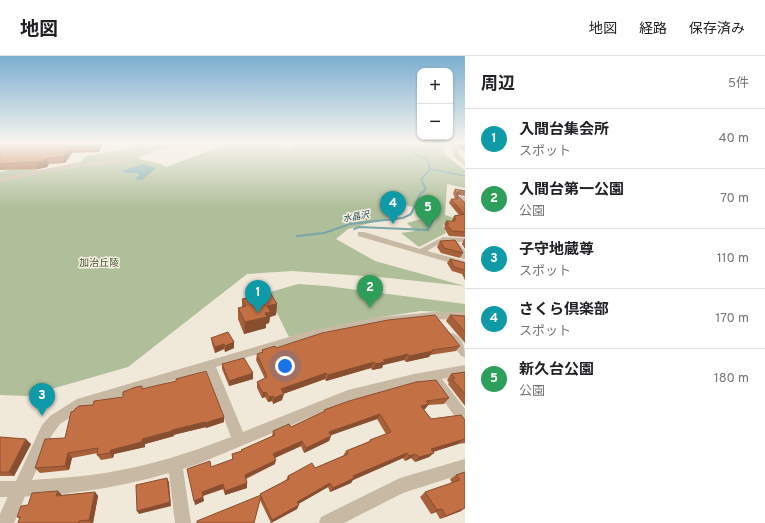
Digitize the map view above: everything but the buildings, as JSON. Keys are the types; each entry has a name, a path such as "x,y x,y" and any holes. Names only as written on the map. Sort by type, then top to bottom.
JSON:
{"street":[{"path":"0,180 80,164 104,164"},
{"path":"465,199 459,198 465,205"},
{"path":"361,234 465,264"},
{"path":"421,251 443,239 465,240"},
{"path":"453,239 465,256"},
{"path":"434,316 465,353"},
{"path":"5,523 47,430 55,420 80,403 290,340 354,324 379,320 434,316 465,316"},
{"path":"209,364 239,440"},
{"path":"0,489 20,490 104,481 175,464 198,457 348,396 432,375 465,370"},
{"path":"432,375 465,420"},
{"path":"175,464 183,523"},
{"path":"327,523 400,486 465,466"}],"green space":[{"name":"加治丘陵","path":"34,164 37,164 38,172 78,167 80,164 160,164 166,167 174,164 457,164 465,170 465,188 447,184 445,215 454,218 443,225 446,233 419,247 401,233 415,231 407,223 421,219 423,210 405,205 389,218 348,229 336,239 375,261 465,286 379,277 292,271 247,274 128,367 27,396 0,395 0,172"},
{"path":"298,284 327,286 465,304 465,313 421,311 381,317 289,337 267,293"}],"water":[{"path":"143,164 156,168 142,180 135,179 140,175 138,173 127,173 122,171"}],"waterway":[{"name":"水晶沢","path":"429,164 430,169"},
{"name":"水晶沢","path":"424,185 421,180 430,169"},
{"path":"430,169 465,176"},
{"name":"水晶沢","path":"297,236 324,233 350,224 403,218 411,214 420,194 426,189 423,184"},
{"path":"354,229 359,227 428,230 437,212 415,207"}],"place":[{"name":"さくら倶楽部","path":"393,224"},
{"name":"新久台公園","path":"428,228"},
{"name":"入間台第一公園","path":"370,308"},
{"name":"入間台集会所","path":"258,313"},
{"name":"子守地蔵尊","path":"42,416"}]}
